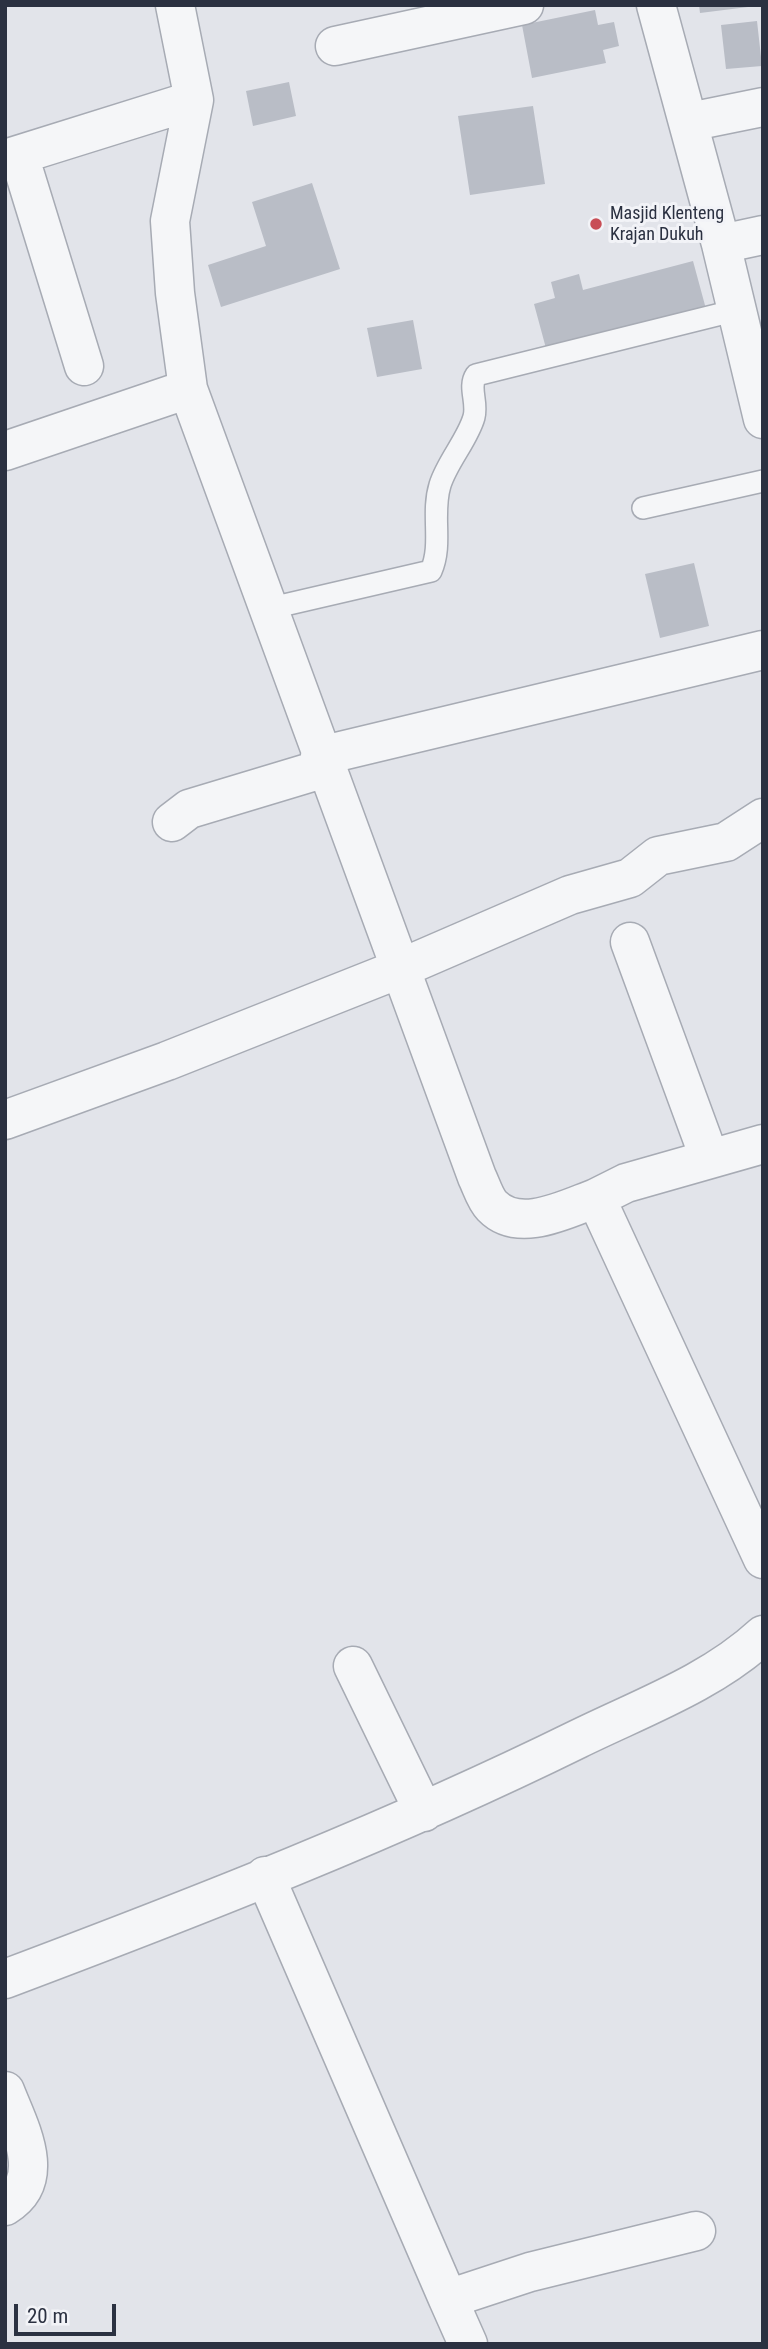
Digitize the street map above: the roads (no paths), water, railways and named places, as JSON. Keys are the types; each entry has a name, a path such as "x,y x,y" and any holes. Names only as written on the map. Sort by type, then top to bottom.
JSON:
{"street":[{"path":"175,5 194,100 170,221 175,293 188,389 322,762 477,1177 492,1206 508,1216 524,1220 596,1198 626,1183 709,1157 763,1144"},
{"path":"335,46 524,5"},
{"path":"656,5 721,244 763,419"},
{"path":"84,366 12,157 194,100"},
{"path":"689,122 763,107"},
{"path":"721,244 763,235"},
{"path":"5,451 188,389"},
{"path":"172,822 189,809 322,762 763,650"},
{"path":"5,1120 167,1061 399,969 570,895 630,878 658,856 726,842 763,818"},
{"path":"630,942 709,1157"},
{"path":"596,1198 763,1559"},
{"path":"5,1979 142,1927 424,1812 682,1689 728,1663 763,1635"},
{"path":"353,1666 424,1812"},
{"path":"265,1876 468,2344"},
{"path":"5,2091 29,2156 25,2189 18,2198 5,2206"},
{"path":"448,2299 530,2272 696,2231"}],"lane":[{"path":"267,609 431,571 438,556 434,509 440,484 474,417 472,382 476,374 737,310"},
{"path":"643,508 763,481"}],"place":[{"name":"Masjid Klenteng Krajan Dukuh","path":"596,224"}]}
